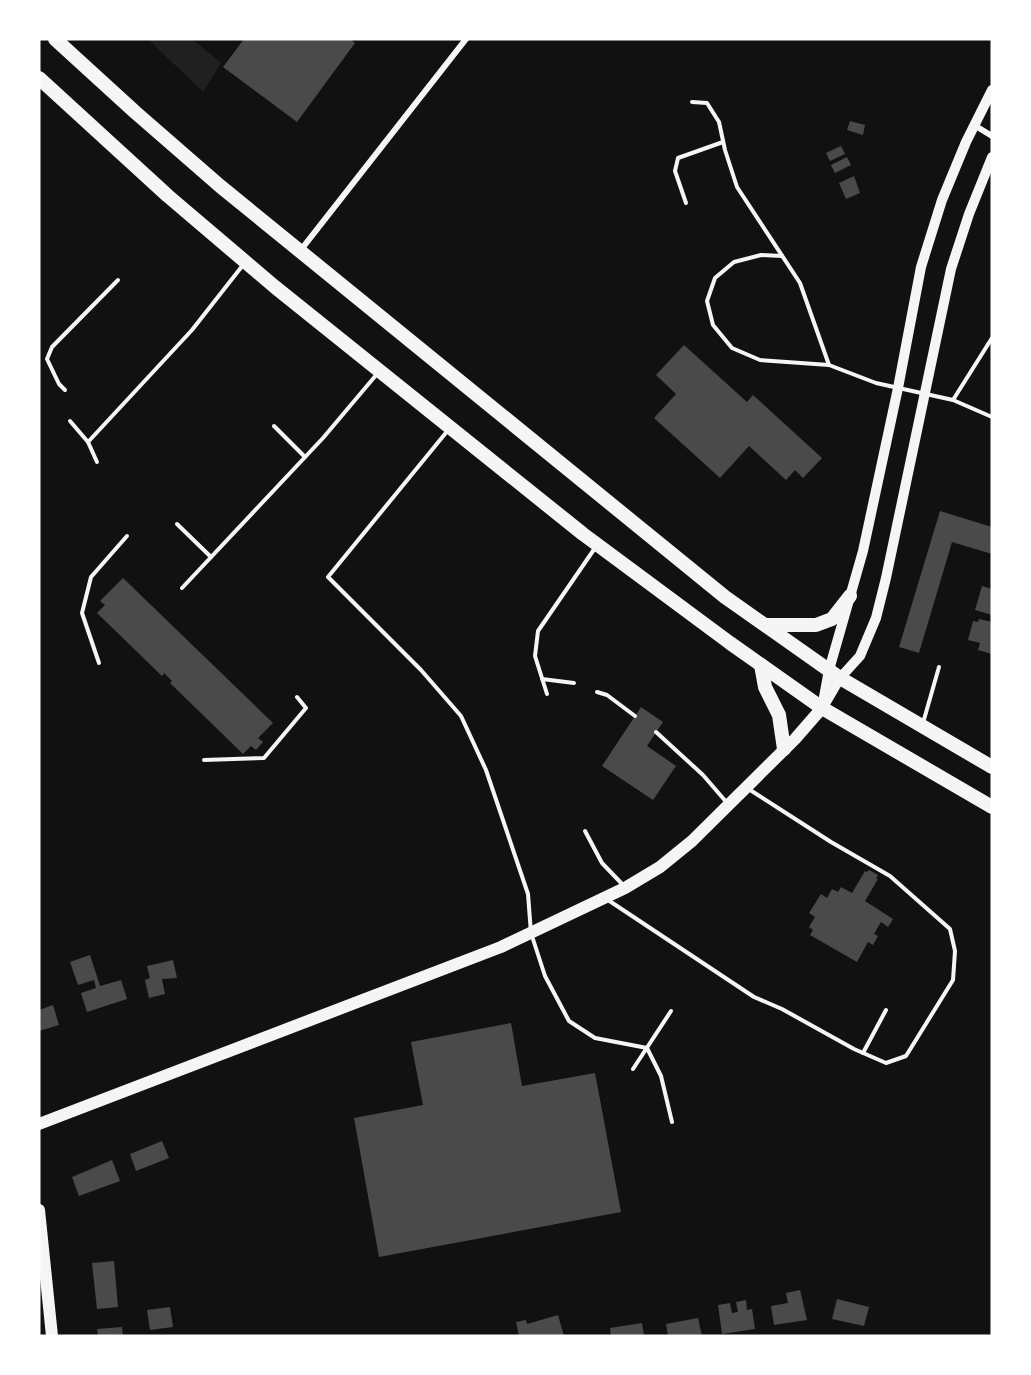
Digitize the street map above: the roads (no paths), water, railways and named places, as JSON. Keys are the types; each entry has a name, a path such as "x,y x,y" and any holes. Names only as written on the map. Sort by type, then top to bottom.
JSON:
{"main road":[{"path":"55,39 220,186 725,597 835,674 992,767"},
{"path":"39,78 168,196 245,262 597,545 822,708 992,807"},
{"path":"766,626 816,625 832,619 850,596"},
{"path":"761,665 765,687 779,715 784,749"},
{"path":"39,1124 501,947 626,888 660,867 692,841 822,708"},
{"path":"39,1210 52,1336"}],"street":[{"path":"300,251 466,39"},
{"path":"822,708 835,674 850,596 863,551 921,267 942,200 974,125 992,90"},
{"path":"974,125 992,136"},
{"path":"835,674 860,656 876,618 951,269 969,214 992,157"}],"lane":[{"path":"692,102 708,103 719,122 737,187 800,283 829,365"},
{"path":"686,203 675,171 678,158 723,142"},
{"path":"782,256 760,255 734,262 715,278 707,301 713,325 732,348 760,360 829,365 876,383 953,400 992,417"},
{"path":"88,442 192,330 245,262"},
{"path":"65,390 59,384 47,359 52,347 118,280"},
{"path":"953,400 992,338"},
{"path":"182,588 305,457 380,372"},
{"path":"70,421 88,442 97,462"},
{"path":"274,426 305,457"},
{"path":"449,428 328,577 421,670 461,716 486,770 528,894 531,933 545,976 569,1021 595,1038 647,1048"},
{"path":"177,524 211,557"},
{"path":"99,663 82,613 91,577 127,536"},
{"path":"547,694 535,656 538,631 597,545"},
{"path":"922,726 939,667"},
{"path":"542,679 574,682"},
{"path":"597,692 607,695 635,716"},
{"path":"204,760 264,758 306,708 297,697"},
{"path":"656,732 703,775 728,805"},
{"path":"605,898 754,997 886,1063 906,1056 953,980 955,951 950,929 890,876 831,842 746,787"},
{"path":"585,831 602,863 626,888"},
{"path":"863,1053 886,1010"},
{"path":"633,1069 671,1011"},
{"path":"647,1048 662,1076 672,1122"}]}
